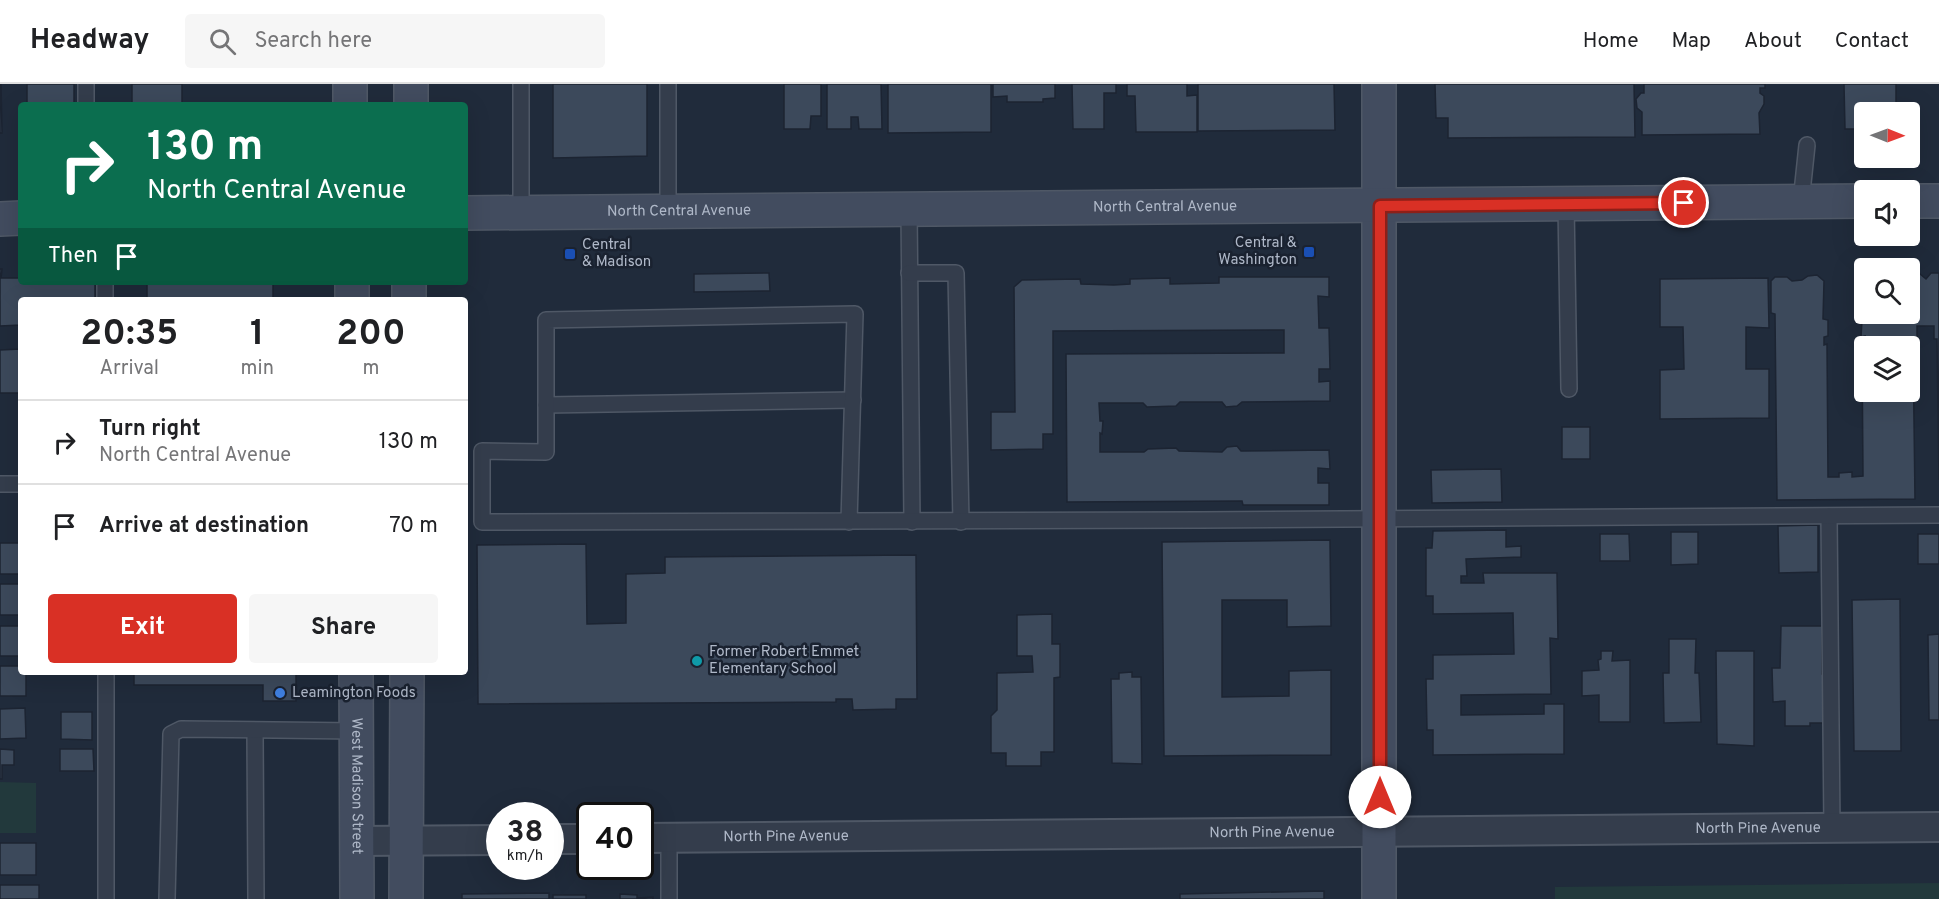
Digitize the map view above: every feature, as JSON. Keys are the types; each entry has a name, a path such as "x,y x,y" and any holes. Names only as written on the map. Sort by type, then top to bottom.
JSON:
{"street":[{"path":"350,84 350,102"},
{"path":"411,84 411,102"},
{"path":"1379,84 1379,899"},
{"name":"North Central Avenue","path":"468,213 1854,201"},
{"path":"1920,201 1939,201"},
{"path":"0,219 18,218"},
{"name":"West Madison Street","path":"356,675 357,899"},
{"path":"406,899 407,675"},
{"name":"North Pine Avenue","path":"654,838 1939,827"},
{"path":"357,841 486,840"}],"lane":[{"path":"86,84 86,102"},
{"path":"521,84 521,212"},
{"path":"668,84 668,211"},
{"path":"1802,202 1807,145"},
{"path":"1566,204 1569,389"},
{"path":"909,209 912,522"},
{"path":"909,273 956,273 961,522"},
{"path":"849,522 855,314 546,320 546,452 482,451 482,522 849,522 961,522 1939,515"},
{"path":"546,405 853,400"},
{"path":"0,484 18,484"},
{"path":"1829,516 1832,828"},
{"path":"106,675 106,899"},
{"path":"167,899 171,734 181,729 356,731"},
{"path":"255,731 256,899"},
{"path":"669,838 669,899"}],"green space":[{"path":"0,782 36,783 36,833 0,833"},
{"path":"1939,883 1939,899 1555,899 1555,887"}],"building":[{"path":"1,84 2,133 0,133"},
{"path":"27,84 74,84 74,102 27,102"},
{"path":"132,84 182,84 182,102 132,102"},
{"path":"553,84 647,84 647,156 553,158"},
{"path":"784,84 821,84 821,116 811,116 810,129 784,129"},
{"path":"827,84 881,84 882,129 859,129 858,117 851,117 851,129 827,129"},
{"path":"888,84 991,84 991,132 888,133"},
{"path":"993,84 1055,84 1055,98 1043,99 1043,102 1007,102 1007,96 993,97"},
{"path":"1072,84 1116,84 1116,93 1104,93 1104,129 1073,129"},
{"path":"1127,84 1187,84 1187,96 1197,95 1197,132 1136,132 1135,96 1127,96"},
{"path":"1198,84 1334,84 1335,130 1198,131"},
{"path":"1435,84 1634,84 1635,137 1448,138 1448,118 1436,118"},
{"path":"1644,84 1765,84 1765,88 1760,88 1760,93 1764,96 1764,104 1759,113 1760,134 1642,135 1642,112 1637,108 1636,99 1644,93"},
{"path":"1844,84 1896,84 1896,102 1854,102 1854,129 1845,129"},
{"path":"0,269 2,269 1,278 18,278 18,285 95,285 95,297 18,297 18,325 0,326"},
{"path":"769,273 770,291 694,292 694,274"},
{"path":"1931,273 1939,273 1939,480 1937,339 1934,339 1934,326 1917,326 1917,336 1861,336 1862,324 1920,324 1920,274 1926,279"},
{"path":"1817,275 1824,281 1823,319 1828,320 1828,336 1824,337 1824,345 1827,344 1828,477 1839,477 1839,473 1852,472 1852,477 1863,476 1862,402 1914,402 1915,499 1777,500 1775,314 1771,313 1771,281 1775,277 1787,277 1792,281"},
{"path":"1219,277 1329,277 1329,297 1318,296 1319,328 1329,328 1330,369 1319,369 1319,382 1330,381 1330,401 1242,402 1237,406 1226,407 1222,402 1180,402 1176,406 1147,407 1143,403 1099,403 1100,421 1103,421 1102,434 1100,433 1100,452 1144,452 1148,449 1176,448 1179,451 1222,452 1227,447 1237,446 1241,451 1329,450 1330,469 1318,468 1318,483 1329,483 1329,505 1243,505 1242,501 1067,502 1066,354 1284,353 1284,330 1053,331 1053,434 1043,434 1043,449 991,450 991,412 1015,412 1014,287 1022,280 1080,279 1081,284 1114,285 1130,284 1130,279 1170,278 1170,284 1219,283"},
{"path":"1768,278 1769,328 1746,327 1746,369 1769,369 1769,418 1660,419 1660,370 1684,369 1683,327 1660,327 1660,279"},
{"path":"147,285 273,285 273,297 147,297"},
{"path":"18,349 18,393 0,393 0,350"},
{"path":"1562,427 1590,427 1590,459 1562,459"},
{"path":"1501,469 1502,502 1432,503 1431,470"},
{"path":"1818,525 1818,572 1779,573 1778,526"},
{"path":"1506,530 1506,547 1521,546 1521,557 1466,559 1467,576 1461,576 1461,583 1484,583 1483,573 1557,573 1558,639 1550,638 1551,694 1461,695 1461,715 1544,714 1544,704 1564,704 1564,754 1433,755 1433,730 1427,730 1426,679 1433,679 1433,655 1514,654 1513,613 1433,614 1433,596 1426,596 1426,548 1432,548 1433,531"},
{"path":"1671,532 1698,532 1698,564 1671,565"},
{"path":"1600,534 1629,534 1630,561 1600,561"},
{"path":"1918,534 1939,534 1939,564 1918,564"},
{"path":"1330,540 1331,626 1287,627 1287,600 1222,600 1222,697 1289,696 1289,671 1331,670 1331,755 1164,756 1162,542"},
{"path":"0,543 18,543 18,574 0,574"},
{"name":"Former Robert Emmet Elementary School","path":"586,544 587,624 626,623 626,574 665,573 665,557 916,555 917,699 896,699 896,709 853,710 852,699 836,699 836,702 478,704 477,545"},
{"path":"0,584 18,584 18,615 0,615"},
{"path":"1900,599 1901,751 1854,751 1852,600"},
{"path":"1052,614 1052,644 1060,644 1060,677 1054,678 1054,752 1041,752 1041,766 1006,766 1006,753 991,753 991,716 997,710 997,673 1033,672 1032,656 1017,656 1017,615"},
{"path":"0,626 18,626 18,656 0,656"},
{"path":"1781,626 1822,626 1822,674 1829,674 1829,723 1785,726 1785,701 1773,702 1772,668 1780,668"},
{"path":"1939,634 1939,720 1929,720 1928,635"},
{"path":"1669,639 1696,639 1695,673 1699,673 1701,722 1664,723 1663,673 1669,673"},
{"path":"1601,651 1613,651 1612,661 1630,660 1630,722 1599,722 1599,695 1582,696 1582,671 1599,670 1598,660 1601,659"},
{"path":"1716,651 1754,651 1754,746 1717,744"},
{"path":"0,666 18,666 18,675 26,675 26,696 0,696"},
{"path":"1132,672 1132,677 1141,677 1142,764 1112,763 1111,679 1119,679 1119,673"},
{"name":"Leamington Foods","path":"134,675 296,675 296,701 263,701 263,685 134,685"},
{"path":"25,708 26,738 0,739 0,709"},
{"path":"61,712 92,712 92,740 61,739"},
{"path":"0,749 14,750 14,765 2,765 2,779 0,779"},
{"path":"60,749 93,749 94,771 60,771"},
{"path":"0,843 36,843 36,875 0,875"},
{"path":"0,885 39,885 39,899 0,899"},
{"path":"1324,891 1324,899 1180,899 1180,894"},
{"path":"549,893 549,899 462,899 462,894"},
{"path":"620,894 637,895 637,898 653,897 653,899 620,899"},
{"path":"553,895 586,895 586,899 553,899"}],"place":[{"name":"Central & Washington","path":"1309,252"},
{"name":"Central & Madison","path":"570,254"},
{"name":"Former Robert Emmet Elementary School","path":"697,661"},
{"name":"Leamington Foods","path":"280,693"}],"route":[{"path":"1380,797 1380,206 1684,203"}]}
